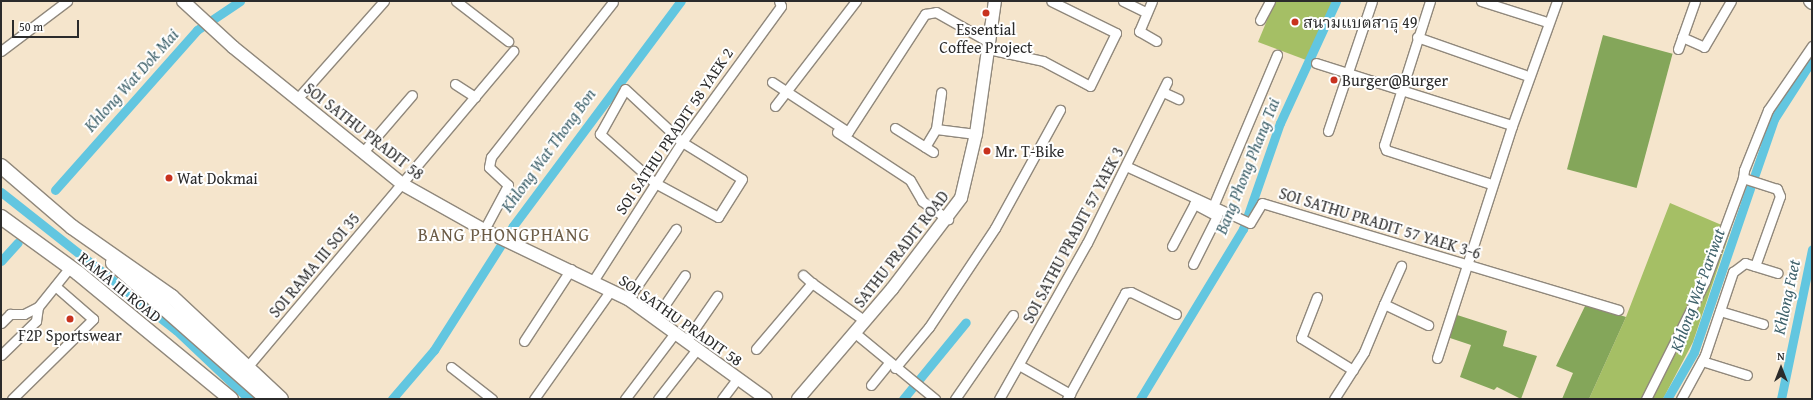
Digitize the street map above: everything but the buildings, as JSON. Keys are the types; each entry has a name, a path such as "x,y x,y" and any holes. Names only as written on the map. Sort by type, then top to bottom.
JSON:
{"main road":[{"name":"RAMA III ROAD","path":"1,166 93,243 267,399"},
{"name":"RAMA III ROAD","path":"1,217 70,267 230,399"},
{"name":"RAMA III ROAD","path":"93,243 172,297 282,399"},
{"name":"RAMA III ROAD","path":"215,387 225,399"}],"street":[{"path":"1,51 66,1"},
{"name":"SOI SATHU PRADIT 58","path":"183,1 206,23 402,184 484,230 571,269 628,298 766,399"},
{"path":"297,99 384,1"},
{"path":"456,1 508,41"},
{"name":"SOI SATHU PRADIT 58 YAEK 2","path":"593,281 682,142 781,6 779,1"},
{"path":"775,106 856,1"},
{"name":"SATHU PRADIT ROAD","path":"798,399 855,333 948,219 967,185 976,134 995,1"},
{"path":"772,82 848,132 925,14 936,12 989,45 1043,61 1090,86 1116,33 1051,1"},
{"path":"1123,1 1146,12"},
{"path":"1152,1 1146,12 1140,34 1156,41"},
{"path":"1260,20 1270,1"},
{"path":"1328,131 1372,1"},
{"path":"1430,1 1417,37 1384,145 1386,150 1488,183"},
{"path":"1480,1 1544,21"},
{"path":"1437,358 1469,266 1512,126 1557,1"},
{"path":"1678,49 1695,1"},
{"path":"1682,36 1704,47 1731,1"},
{"path":"484,230 508,185 489,167 491,157 613,2"},
{"path":"1417,37 1525,75"},
{"path":"1646,399 1705,281 1768,110 1812,46"},
{"name":"SOI RAMA III SOI 35","path":"248,366 513,51"},
{"path":"1214,204 1277,55"},
{"path":"1316,63 1347,75 1400,92 1508,124"},
{"name":"SOI SATHU PRADIT 57 YAEK 3","path":"999,399 1128,167 1167,82"},
{"path":"455,84 475,98"},
{"path":"625,89 682,142 739,176 742,182 718,217 655,183 600,134 625,89"},
{"path":"895,128 929,149 936,129 941,92"},
{"path":"1163,92 1178,99"},
{"path":"363,152 412,95"},
{"path":"871,385 929,327 991,234 1060,110"},
{"path":"814,116 910,180 922,202 948,219"},
{"path":"936,129 976,134"},
{"name":"SOI SATHU PRADIT 57 YAEK 3-6","path":"1128,167 1196,200 1214,204 1249,222 1262,203 1618,310"},
{"path":"1743,178 1777,189 1780,196 1755,266"},
{"path":"1172,246 1196,200 1217,216 1193,264"},
{"path":"628,298 676,229"},
{"path":"1681,399 1702,361 1732,272 1745,263 1778,273"},
{"path":"1334,399 1353,370 1401,266"},
{"path":"1,323 10,314 24,314 38,307 70,267"},
{"path":"524,341 571,269"},
{"path":"655,319 684,275"},
{"path":"803,275 864,321"},
{"path":"756,350 812,283"},
{"path":"12,399 93,319 54,286"},
{"path":"534,399 611,290"},
{"path":"1019,365 1068,396 1127,291 1176,314"},
{"path":"686,341 718,296"},
{"path":"1317,297 1301,333 1302,341 1353,370"},
{"path":"1384,304 1428,325"},
{"path":"1,355 36,321 38,307"},
{"path":"1720,311 1763,324"},
{"path":"955,399 1013,315"},
{"path":"625,399 675,332"},
{"path":"855,333 905,377 935,399"},
{"path":"658,399 697,349"},
{"path":"1702,361 1747,375"},
{"path":"451,367 479,396 492,399"},
{"path":"722,399 738,378"}],"green space":[{"name":"สนามแบตสาธุ 49","path":"1275,1 1333,1 1306,60 1258,42"},
{"path":"1603,35 1673,54 1637,188 1567,169"},
{"path":"1670,203 1731,229 1693,342 1663,399 1589,399 1626,317"},
{"path":"1586,304 1626,317 1589,399 1562,399 1573,373 1556,366"},
{"path":"1454,314 1507,331 1503,346 1537,356 1521,399 1497,387 1494,390 1460,377 1471,345 1447,337"}],"waterway":[{"name":"Khlong Wat Dok Mai","path":"55,190 197,30 240,1"},
{"name":"Khlong Wat Thong Bon","path":"392,399 434,350 513,226 681,1"},
{"name":"Bang Phong Phang Tai","path":"1140,399 1243,229 1280,123 1336,1"},
{"name":"Khlong Wat Pariwat","path":"1755,174 1774,119 1812,60"},
{"name":"Khlong Wat Pariwat","path":"1667,399 1694,352 1750,188"},
{"path":"1,192 176,330 249,399"},
{"name":"Khlong Wat Dok Mai","path":"1,261 18,242"},
{"name":"Khlong Faet","path":"1781,399 1812,249"},
{"path":"903,399 966,322"}],"place":[{"name":"Essential Coffee Project","path":"986,13"},
{"name":"สนามแบตสาธุ 49","path":"1295,22"},
{"name":"Burger@Burger","path":"1334,80"},
{"name":"Mr. T-Bike","path":"987,151"},
{"name":"Wat Dokmai","path":"169,178"},
{"name":"F2P Sportswear","path":"70,319"}],"district":[{"name":"BANG PHONGPHANG","path":"504,235"}]}
